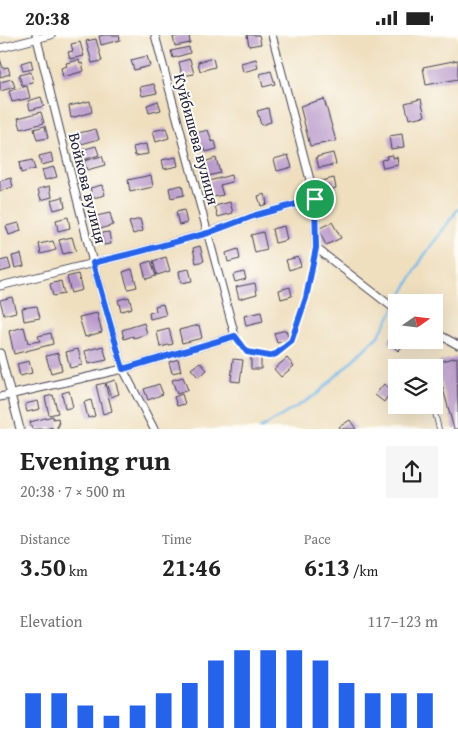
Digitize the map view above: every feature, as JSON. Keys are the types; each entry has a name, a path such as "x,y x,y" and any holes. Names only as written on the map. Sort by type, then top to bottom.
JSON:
{"street":[{"path":"0,48 37,37 51,35"},
{"name":"Куйбишева вулиця","path":"155,35 235,336"},
{"path":"272,35 315,199 316,248 388,304"},
{"name":"Войкова вулиця","path":"37,37 93,263 123,369 154,429"},
{"path":"0,286 208,233 256,215 315,199"},
{"path":"0,397 123,369 235,336"},
{"path":"443,337 458,345"},
{"path":"0,353 20,429"}],"lane":[{"path":"235,336 247,352"},
{"path":"435,414 439,429"}],"path":[{"path":"247,352 269,356 276,354 291,342 306,298 316,248"}],"building":[{"path":"119,35 120,40 101,45 99,36"},
{"path":"189,35 190,43 175,46 173,37"},
{"path":"247,35 259,35 261,44 249,46"},
{"path":"96,39 102,61 92,63 86,41"},
{"path":"80,42 84,56 70,59 68,52 73,51 71,44"},
{"path":"189,47 190,53 173,58 171,51"},
{"path":"147,56 150,66 134,70 131,60"},
{"path":"213,58 215,67 200,71 198,62"},
{"path":"0,59 3,68 8,67 10,74 0,77"},
{"path":"190,59 194,74 182,76 179,62"},
{"path":"256,59 258,68 243,72 241,63"},
{"path":"31,60 33,69 23,71 21,63"},
{"path":"79,60 84,71 63,77 61,68 67,66 66,63"},
{"path":"458,60 458,79 426,85 423,67"},
{"path":"271,71 275,84 263,87 260,74"},
{"path":"31,72 33,82 22,85 19,75"},
{"path":"12,79 15,87 0,91 0,82"},
{"path":"154,84 157,93 142,96 140,87"},
{"path":"27,86 30,98 12,102 9,91"},
{"path":"41,97 44,106 30,110 28,101"},
{"path":"324,99 336,141 310,146 300,106"},
{"path":"421,99 425,116 409,119 405,103"},
{"path":"90,101 92,112 71,118 69,106"},
{"path":"158,101 161,110 149,113 147,105"},
{"path":"268,108 271,122 261,125 257,111"},
{"path":"41,112 44,123 21,129 18,118"},
{"path":"45,126 48,138 37,140 34,129"},
{"path":"166,128 169,138 156,142 153,131"},
{"path":"96,129 99,139 78,145 75,134"},
{"path":"208,130 212,142 215,141 217,149 206,152 205,149 201,151 196,133"},
{"path":"402,134 404,147 391,149 389,136"},
{"path":"146,144 148,154 135,156 133,147"},
{"path":"96,146 99,155 83,160 81,150"},
{"path":"51,153 53,162 41,165 39,156"},
{"path":"333,153 336,164 319,168 316,157"},
{"path":"288,155 292,167 277,171 274,159"},
{"path":"393,155 393,158 397,157 398,165 383,168 381,160 387,159 386,156"},
{"path":"102,156 105,165 87,170 84,161"},
{"path":"176,157 178,166 164,169 162,160"},
{"path":"216,158 220,173 208,176 204,162"},
{"path":"32,160 35,169 21,173 19,163"},
{"path":"54,167 57,177 45,180 42,170"},
{"path":"151,175 153,187 130,192 128,180"},
{"path":"231,175 232,182 220,185 223,195 213,197 209,181"},
{"path":"11,178 13,187 0,191 0,181"},
{"path":"334,178 336,188 320,192 317,182"},
{"path":"102,185 105,195 93,198 90,188"},
{"path":"182,185 184,195 171,198 169,188"},
{"path":"50,186 52,197 41,200 38,189"},
{"path":"265,194 267,204 261,206 258,196"},
{"path":"63,197 65,207 54,210 51,200"},
{"path":"230,202 233,213 218,217 215,206"},
{"path":"184,210 187,223 179,225 176,212"},
{"path":"110,213 113,225 100,229 96,216"},
{"path":"68,217 70,228 58,231 56,220"},
{"path":"140,219 143,231 133,234 129,222"},
{"path":"332,222 341,238 326,245 318,229"},
{"path":"19,223 21,231 9,235 6,226"},
{"path":"284,226 287,240 275,243 272,229"},
{"path":"109,232 111,244 104,245 101,233"},
{"path":"263,232 267,250 255,253 251,235"},
{"path":"72,237 76,251 63,254 59,240"},
{"path":"53,241 56,250 41,254 39,244"},
{"path":"200,246 204,261 196,263 193,248"},
{"path":"238,249 240,259 228,262 226,253"},
{"path":"21,254 24,266 15,268 12,256"},
{"path":"166,257 170,271 157,275 153,261"},
{"path":"298,257 301,266 289,270 286,260"},
{"path":"8,259 11,269 0,272 0,261"},
{"path":"151,261 156,276 146,279 142,264"},
{"path":"132,269 137,287 128,289 123,272"},
{"path":"189,269 192,281 181,283 179,271"},
{"path":"244,272 246,279 235,282 233,275"},
{"path":"78,274 82,290 71,293 67,277"},
{"path":"61,281 64,294 53,296 50,284"},
{"path":"255,283 257,294 239,299 236,287"},
{"path":"290,287 292,296 281,299 279,290"},
{"path":"12,297 16,312 4,315 0,300"},
{"path":"129,297 132,308 121,311 118,300"},
{"path":"163,304 166,315 150,319 149,313 156,311 155,306"},
{"path":"37,306 40,318 24,321 22,308"},
{"path":"261,312 263,322 246,326 244,316"},
{"path":"97,313 102,332 85,337 79,317"},
{"path":"144,323 147,334 124,339 122,330"},
{"path":"199,325 202,338 182,343 179,330"},
{"path":"24,327 28,343 40,341 38,336 51,333 53,344 14,354 9,331"},
{"path":"169,329 173,344 160,347 157,332"},
{"path":"286,330 289,340 277,343 274,333"},
{"path":"103,346 107,360 88,364 85,351"},
{"path":"78,349 82,365 70,368 66,352"},
{"path":"58,353 62,370 51,373 46,356"},
{"path":"251,356 261,356 261,369 251,369"},
{"path":"457,357 458,429 454,429 443,389 443,361"},
{"path":"287,358 294,366 281,377 274,369"},
{"path":"178,359 181,371 172,373 169,362"},
{"path":"233,359 243,360 240,382 231,381"},
{"path":"29,361 32,373 20,376 17,364"},
{"path":"200,362 207,370 198,377 191,369"},
{"path":"183,377 188,390 177,394 172,380"},
{"path":"115,380 119,394 111,397 106,383"},
{"path":"105,383 112,411 103,414 96,385"},
{"path":"159,384 163,394 148,400 144,389"},
{"path":"384,384 388,387 388,396 384,402 375,395"},
{"path":"69,391 73,407 65,409 62,393"},
{"path":"182,394 185,404 177,406 174,397"},
{"path":"53,395 58,413 49,415 45,397"},
{"path":"91,400 95,416 88,418 84,402"},
{"path":"38,401 40,409 27,412 25,404"},
{"path":"53,416 53,419 58,418 58,429 52,429 52,427 32,429 30,422"},
{"path":"350,420 356,429 341,429 339,427"}],"waterway":[{"path":"402,294 423,257 458,209"},
{"path":"260,429 317,394 379,335 388,319"}],"route":[{"path":"315,199 316,248 306,298 291,342 276,354 269,356 247,352 235,336 123,369 93,263 208,233 256,215 315,199"}]}
